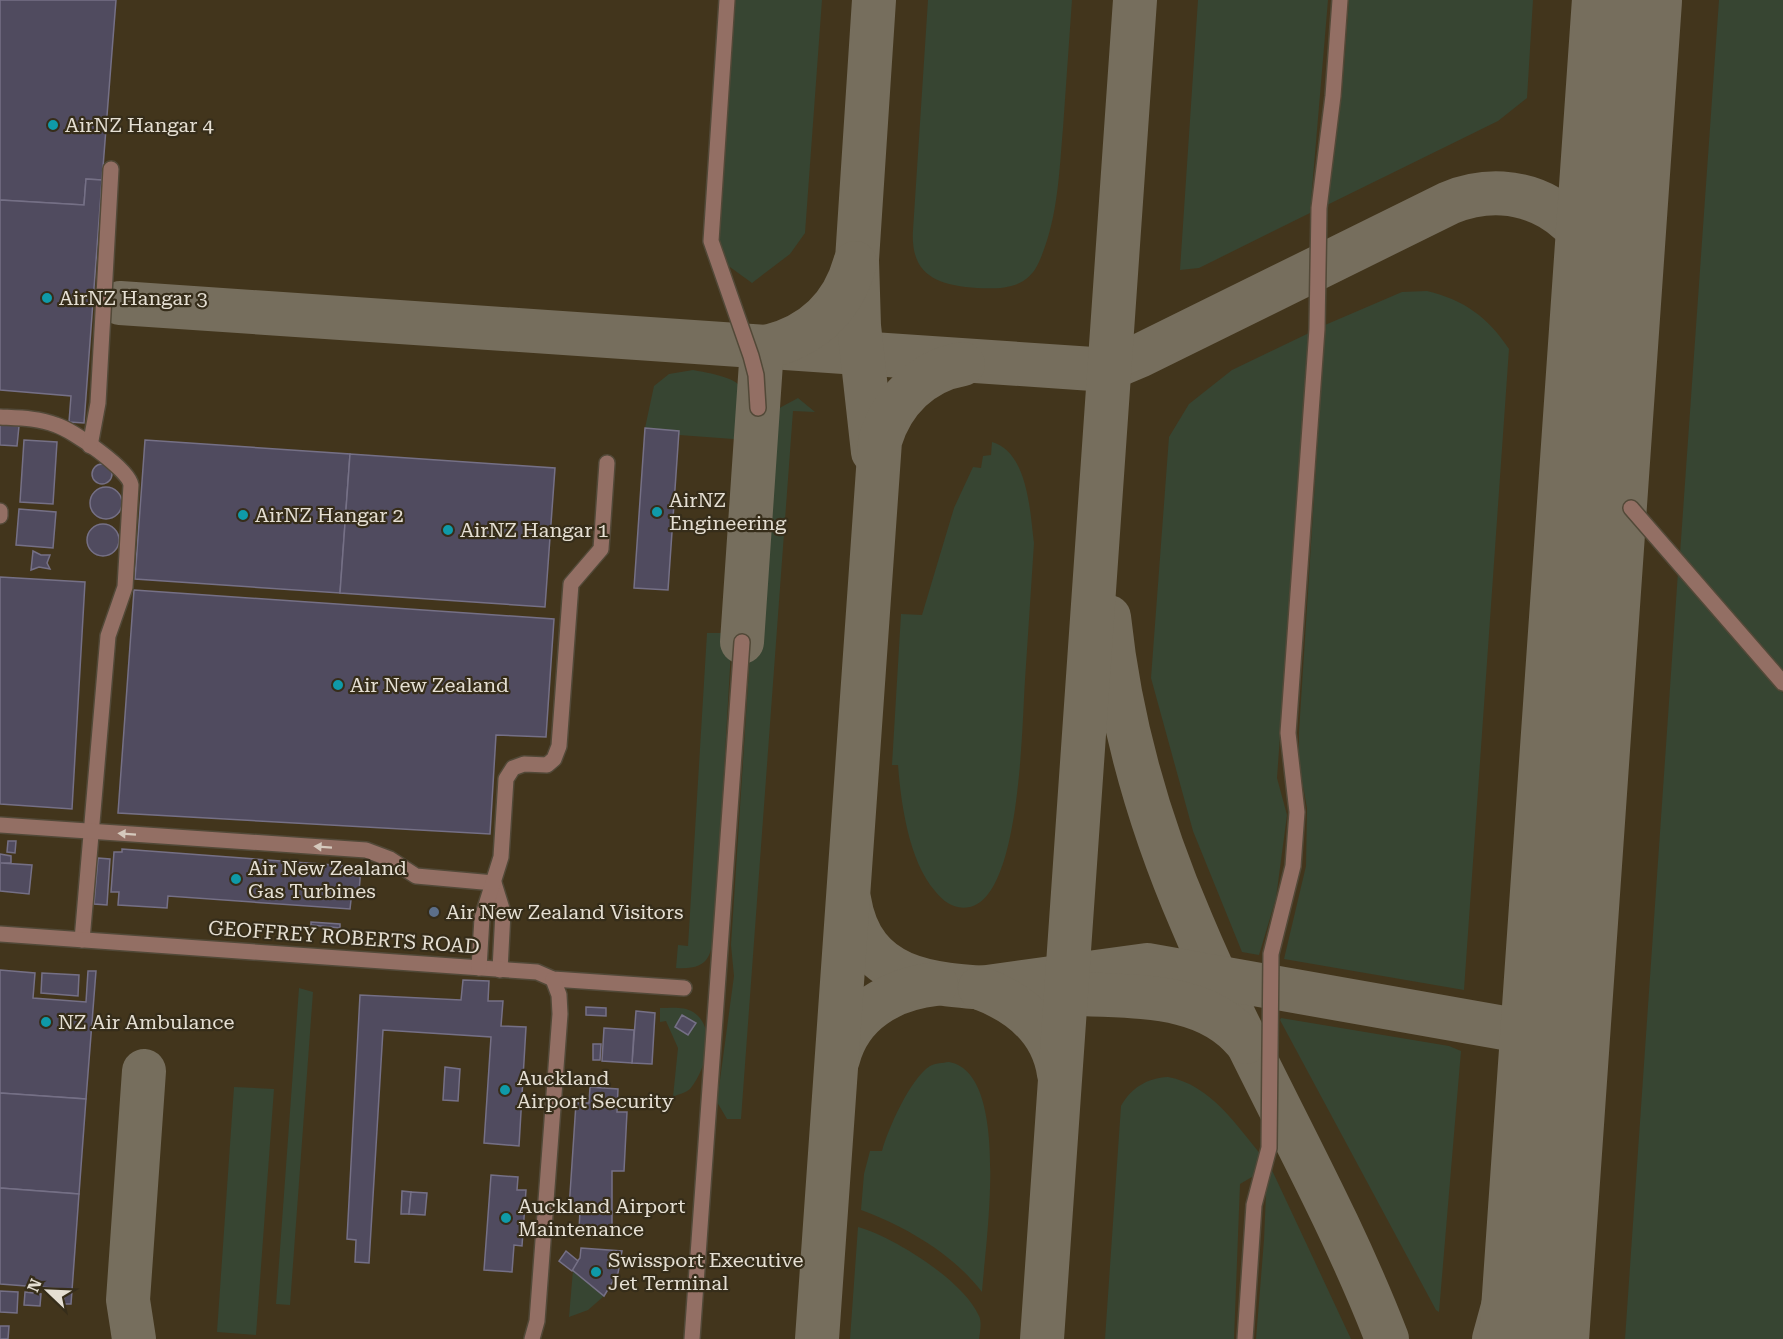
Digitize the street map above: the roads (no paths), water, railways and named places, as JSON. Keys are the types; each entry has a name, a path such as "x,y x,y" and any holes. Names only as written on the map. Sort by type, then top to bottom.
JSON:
{"street":[{"path":"726,0 711,241 751,356 757,382 758,408"},
{"path":"1245,1339 1254,1199 1269,1148 1270,963 1293,866 1297,812 1288,733 1317,329 1321,187 1333,96 1340,0"},
{"path":"90,446 98,403 111,169"},
{"path":"0,417 41,420 58,425 128,475 131,485 125,587 108,636 82,940"},
{"path":"479,968 482,918 501,857 508,772 524,764 547,765 554,759 559,746 571,584 601,549 607,463"},
{"path":"1631,508 1783,683"},
{"path":"0,511 0,516"},
{"path":"692,1339 742,642"},
{"path":"0,825 366,850 378,852 416,876 494,883"},
{"path":"494,883 503,912 500,970"},
{"name":"GEOFFREY ROBERTS ROAD","path":"0,934 537,972 553,979 684,988"},
{"path":"532,1339 537,1312 560,1014 559,995 553,979"}],"place":[{"name":"AirNZ Hangar 4","path":"53,125"},
{"name":"AirNZ Hangar 3","path":"47,298"},
{"name":"AirNZ Engineering","path":"657,512"},
{"name":"AirNZ Hangar 2","path":"243,515"},
{"name":"AirNZ Hangar 1","path":"448,530"},
{"name":"Air New Zealand","path":"338,685"},
{"name":"Air New Zealand Gas Turbines","path":"236,879"},
{"name":"Air New Zealand Visitors","path":"434,912"},
{"name":"NZ Air Ambulance","path":"46,1022"},
{"name":"Auckland Airport Security","path":"505,1090"},
{"name":"Auckland Airport Maintenance","path":"506,1218"},
{"name":"Swissport Executive Jet Terminal","path":"596,1272"}]}
